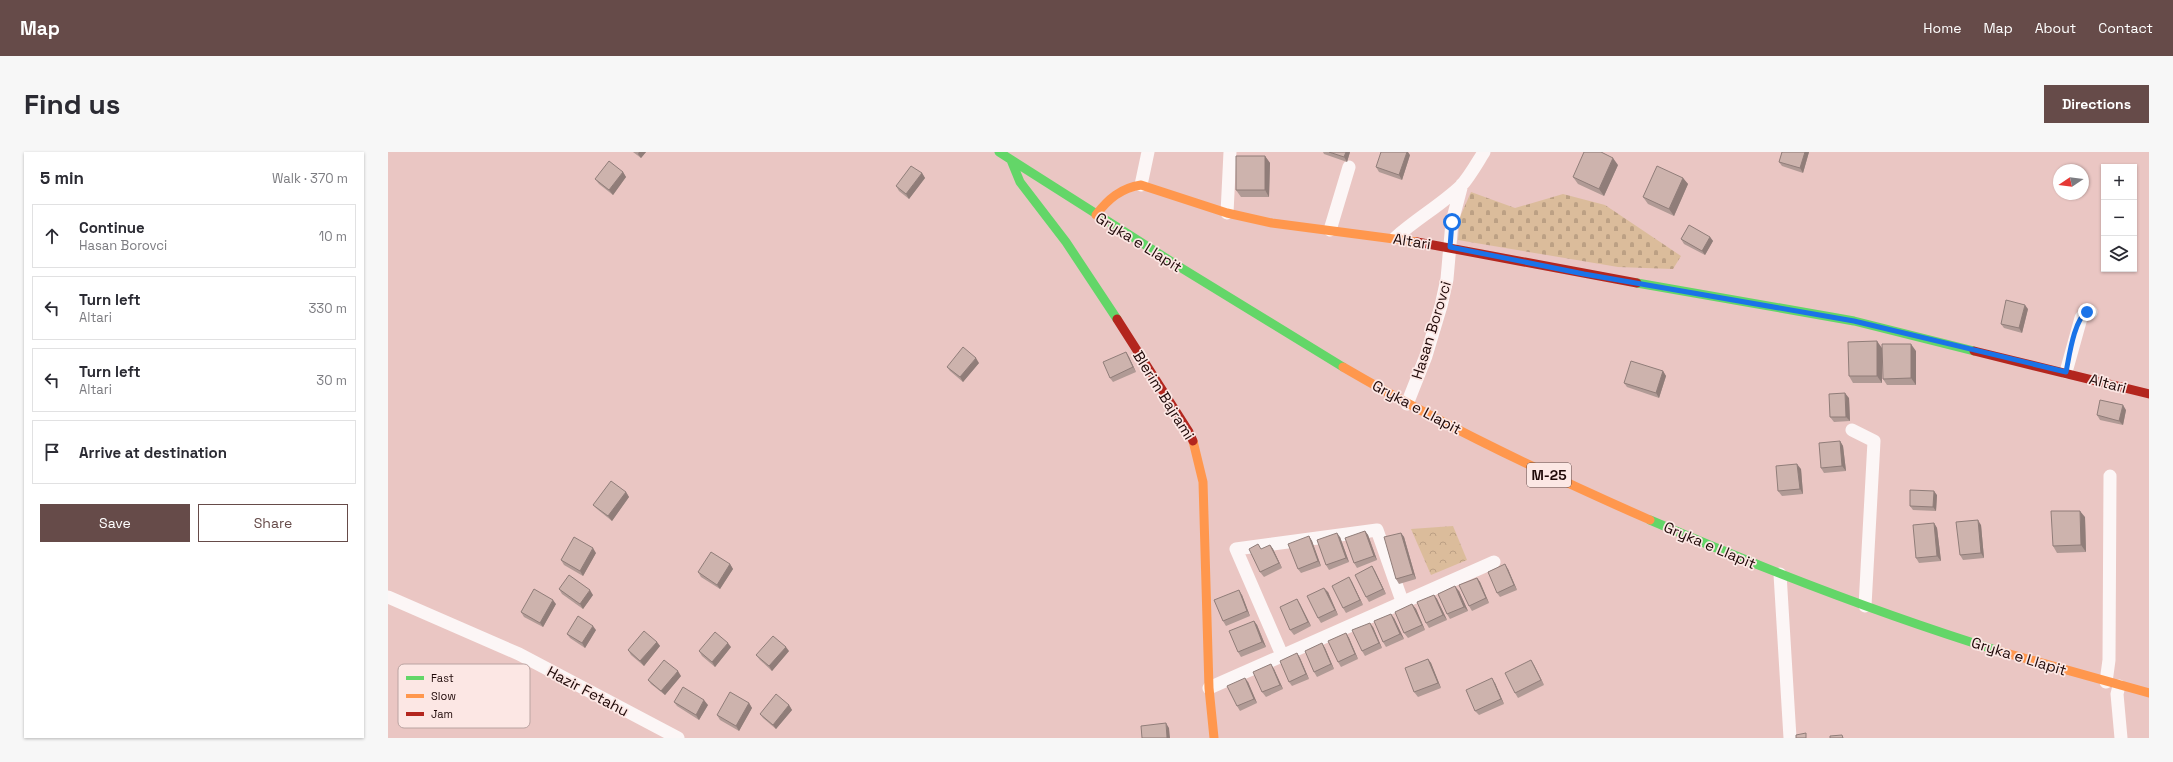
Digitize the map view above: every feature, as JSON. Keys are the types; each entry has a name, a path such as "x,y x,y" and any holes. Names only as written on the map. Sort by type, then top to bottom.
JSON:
{"street":[{"name":"Gryka e Llapit","path":"998,152 1262,319 1407,404 1523,463 1622,508 1780,574 1865,606 1982,646 2119,686 2149,693"},
{"path":"1096,215 1117,192 1131,186 1141,185 1148,152"},
{"path":"1227,212 1230,152"},
{"name":"Hasan Borovci","path":"1395,238 1418,218 1436,207 1462,184 1484,152"},
{"name":"Blerim Bajrami","path":"1011,160 1020,182 1066,242 1099,290 1185,426 1195,445 1203,482 1209,688 1214,738"},
{"path":"1330,230 1349,167"},
{"name":"Hasan Borovci","path":"1407,404 1426,356 1441,306 1447,279 1452,222 1462,184"},
{"name":"Altari","path":"1141,185 1227,212 1272,223 1395,238 1450,247 1584,274 1854,321 2066,372 2149,394"},
{"path":"2066,372 2081,318 2084,314 2091,312"},
{"path":"1852,430 1874,441 1865,606"},
{"path":"2106,682 2109,660 2110,476"},
{"path":"1282,655 1236,550 1377,530 1402,602"},
{"path":"1209,688 1494,562"},
{"path":"1780,574 1790,738"},
{"name":"Hazir Fetahu","path":"388,598 519,654 678,738"},
{"path":"2119,686 2117,694 2121,738"}],"green space":[{"path":"1471,192 1515,208 1563,194 1605,205 1681,256 1673,269 1618,267 1458,240 1460,217"},
{"path":"1453,526 1467,560 1431,575 1411,529"}],"building":[{"path":"1329,152 1346,152 1344,157"},
{"path":"1381,152 1407,152 1399,175 1376,167"},
{"path":"1584,152 1601,152 1613,158 1599,189 1573,177"},
{"path":"1782,152 1805,152 1800,168 1779,162"},
{"path":"1236,156 1265,156 1265,190 1236,190"},
{"path":"609,161 623,172 609,190 595,179"},
{"path":"911,166 922,173 906,194 896,186"},
{"path":"1657,166 1683,178 1669,209 1643,197"},
{"path":"1689,225 1710,237 1702,251 1681,239"},
{"path":"2006,300 2025,305 2019,328 2001,324"},
{"path":"1877,341 1877,376 1849,376 1848,342"},
{"path":"1882,344 1911,344 1911,378 1883,379"},
{"path":"963,347 976,358 960,377 947,367"},
{"path":"1126,352 1133,367 1110,378 1103,362"},
{"path":"1631,361 1663,371 1656,393 1624,383"},
{"path":"1845,393 1846,417 1830,417 1829,394"},
{"path":"2100,400 2123,405 2119,421 2097,415"},
{"path":"1840,441 1842,466 1821,468 1819,443"},
{"path":"1797,464 1800,489 1778,491 1776,466"},
{"path":"611,481 626,492 608,516 593,505"},
{"path":"1910,490 1934,491 1933,507 1910,506"},
{"path":"2051,511 2080,511 2081,545 2053,546"},
{"path":"1978,520 1981,553 1960,555 1956,522"},
{"path":"1934,523 1937,556 1916,558 1913,525"},
{"path":"1365,531 1374,556 1354,563 1345,538"},
{"path":"1337,533 1346,558 1326,565 1317,540"},
{"path":"1401,533 1413,574 1396,579 1384,537"},
{"path":"1309,536 1318,561 1298,569 1288,544"},
{"path":"574,537 593,548 580,571 561,560"},
{"path":"1258,544 1261,549 1270,545 1279,563 1260,572 1249,549"},
{"path":"711,552 730,564 717,585 698,572"},
{"path":"1505,564 1514,585 1497,593 1488,572"},
{"path":"1372,566 1383,589 1366,597 1355,575"},
{"path":"569,575 590,590 580,604 559,589"},
{"path":"1349,577 1360,600 1343,608 1332,586"},
{"path":"1477,578 1486,598 1469,606 1459,585"},
{"path":"1455,586 1464,607 1447,614 1438,594"},
{"path":"1324,588 1335,610 1318,618 1307,596"},
{"path":"534,589 553,600 540,623 521,612"},
{"path":"1239,590 1247,611 1223,621 1214,600"},
{"path":"1434,595 1443,615 1426,623 1417,602"},
{"path":"1297,599 1308,622 1290,630 1280,607"},
{"path":"1412,604 1422,625 1404,633 1395,612"},
{"path":"1391,614 1400,634 1383,642 1374,621"},
{"path":"578,616 593,626 582,643 567,634"},
{"path":"1254,621 1262,642 1238,652 1229,631"},
{"path":"1370,623 1379,643 1362,651 1352,630"},
{"path":"644,631 657,642 640,661 628,650"},
{"path":"715,632 728,643 712,662 699,651"},
{"path":"1346,633 1355,654 1338,662 1328,641"},
{"path":"773,636 786,647 769,666 756,655"},
{"path":"1322,643 1331,664 1314,672 1305,651"},
{"path":"1297,653 1306,674 1289,682 1280,661"},
{"path":"1428,659 1438,683 1414,692 1405,668"},
{"path":"664,660 678,671 661,691 648,680"},
{"path":"1531,660 1541,680 1515,693 1505,673"},
{"path":"1271,664 1280,685 1262,692 1253,672"},
{"path":"1245,678 1254,699 1237,706 1227,686"},
{"path":"1492,678 1501,699 1475,711 1466,690"},
{"path":"683,687 704,700 696,715 674,702"},
{"path":"730,692 749,703 736,726 717,715"},
{"path":"776,694 789,705 773,725 760,714"},
{"path":"1166,723 1167,738 1142,738 1141,726"},
{"path":"1806,733 1806,738 1796,738 1796,735"},
{"path":"1842,735 1843,738 1830,738 1830,736"}],"traffic: fast":[{"path":"999,152 1183,269 1343,367"},
{"path":"1011,160 1020,182 1066,242 1117,319"},
{"path":"1637,283 1854,321 1974,351"},
{"path":"1650,520 1823,590 1910,622 1999,651"}],"traffic: slow":[{"path":"1096,215 1110,199 1127,189 1141,185 1227,213 1272,223 1417,242"},
{"path":"1343,367 1418,409 1494,448 1650,520"},
{"path":"1193,441 1203,482 1209,688 1214,738"},
{"path":"1999,651 2149,693"}],"traffic: jam":[{"path":"1417,242 1637,283"},
{"path":"1117,319 1189,432 1193,441"},
{"path":"1974,351 2149,394"}],"route":[{"path":"1452,222 1450,247 1584,274 1854,321 2066,372 2076,332 2081,318 2087,312"}]}
